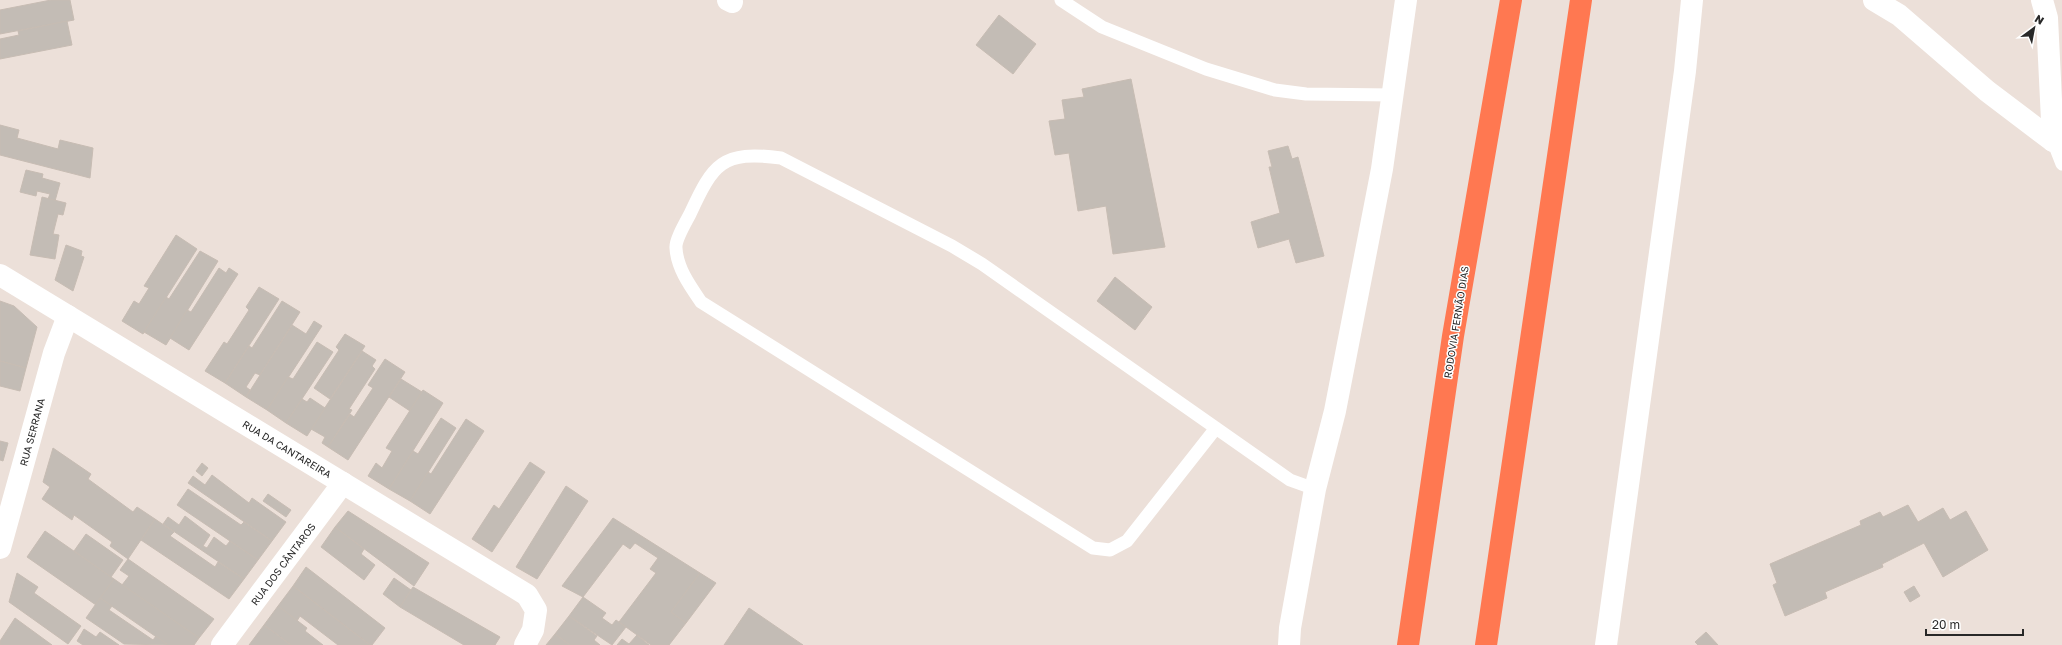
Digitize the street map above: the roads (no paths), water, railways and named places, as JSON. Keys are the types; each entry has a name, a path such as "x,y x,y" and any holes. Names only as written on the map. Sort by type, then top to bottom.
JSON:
{"highway":[{"name":"RODOVIA FERNÃO DIAS","path":"1408,645 1454,336 1512,0"},
{"path":"1486,645 1580,0"}],"street":[{"path":"1290,645 1290,628 1315,489 1336,403 1382,169 1406,0"},
{"path":"1606,645 1685,71 1692,0"},
{"path":"1874,0 1899,15 1987,91 2058,136"},
{"path":"2042,0 2046,18 2058,136"},
{"name":"RUA DA CANTAREIRA","path":"0,275 526,596 536,610 533,630 525,645"},
{"name":"RUA SERRANA","path":"0,548 54,353 68,316"},
{"name":"RUA DOS CÂNTAROS","path":"222,645 343,483"}],"lane":[{"path":"1061,0 1102,27 1206,69 1275,90 1306,94 1393,95"},
{"path":"2058,136 2062,164"},
{"path":"1216,428 1127,541 1110,550 1093,548 701,302 689,284 678,261 675,246 706,180 722,163 736,157 756,154 781,158 952,246 976,260 1216,428 1290,480 1315,489"}]}
